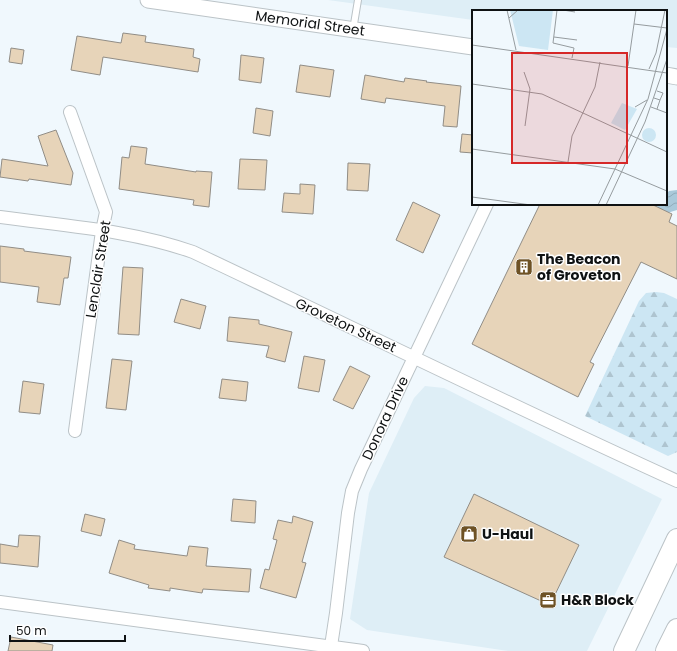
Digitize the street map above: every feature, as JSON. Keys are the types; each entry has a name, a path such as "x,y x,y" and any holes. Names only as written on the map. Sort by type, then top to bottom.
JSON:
{"highway":[{"path":"624,651 677,538"},
{"path":"666,651 677,629"}],"street":[{"name":"Memorial Street","path":"148,0 472,47"},
{"path":"667,75 677,77"},
{"name":"Lenclair Street","path":"70,112 106,212 102,231 75,431"},
{"name":"Donora Drive","path":"331,646 352,491 361,469 487,205"},
{"name":"Groveton Street","path":"0,217 144,237 193,252 502,400 677,481"},
{"path":"0,602 363,651"}],"lane":[{"path":"353,30 358,0"}],"shaded area":[{"path":"328,0 677,0 677,48 667,47 667,10 472,10 472,20"},
{"path":"425,386 444,388 662,499 587,651 508,651 367,630 350,619 369,493 414,398"}],"green space":[{"path":"646,293 664,293 677,299 677,452 668,456 585,416 639,301"}],"water":[{"path":"677,190 677,210 664,214 656,205 667,205 667,193 669,191"}],"building":[{"path":"123,33 146,36 145,42 194,49 193,57 200,59 198,72 103,57 100,75 71,70 77,36 121,43"},
{"path":"11,48 24,50 22,64 9,62"},
{"path":"241,55 264,58 261,83 239,80"},
{"path":"300,65 334,70 330,97 296,92"},
{"path":"365,75 404,82 405,78 461,86 457,127 443,126 445,106 386,98 385,103 361,99"},
{"path":"256,108 273,111 270,136 253,133"},
{"path":"56,130 73,173 71,185 29,179 28,181 0,177 2,159 48,166 38,136"},
{"path":"462,134 472,135 472,153 460,152"},
{"path":"131,146 147,148 145,164 196,172 212,172 209,207 193,205 194,200 119,189 122,157 129,158"},
{"path":"240,159 267,160 265,190 238,189"},
{"path":"348,163 370,164 368,191 347,190"},
{"path":"300,184 315,185 313,214 282,212 284,193 300,194"},
{"path":"413,202 440,215 423,253 396,240"},
{"path":"540,205 653,205 672,214 669,222 677,226 677,279 641,262 590,362 594,364 578,397 472,344"},
{"path":"0,246 24,249 24,251 71,257 68,278 64,278 60,305 37,302 39,287 0,282"},
{"path":"123,267 143,268 139,335 118,334"},
{"path":"181,299 206,306 200,329 174,322"},
{"path":"229,317 259,320 259,324 292,332 285,362 266,357 269,346 227,341"},
{"path":"304,356 325,360 319,392 298,388"},
{"path":"112,359 132,361 126,410 106,408"},
{"path":"350,366 370,376 353,409 333,400"},
{"path":"222,379 248,382 246,401 219,398"},
{"path":"23,381 44,384 40,414 19,412"},
{"path":"474,494 579,545 550,605 444,557"},
{"path":"233,499 256,501 255,523 231,521"},
{"path":"85,514 105,519 101,536 81,531"},
{"path":"293,516 313,522 302,562 306,563 296,598 260,588 265,569 269,570 277,540 273,539 278,520 292,523"},
{"path":"19,535 40,536 38,567 0,563 0,544 18,547"},
{"path":"119,540 135,545 134,549 187,556 189,546 208,548 206,566 251,569 249,592 203,589 202,593 170,588 170,591 148,588 149,585 109,573"},
{"path":"11,637 53,645 52,651 8,651"}],"place":[{"name":"The Beacon of Groveton","path":"524,267"},
{"name":"U-Haul","path":"469,534"},
{"name":"H&R Block","path":"548,600"}]}
